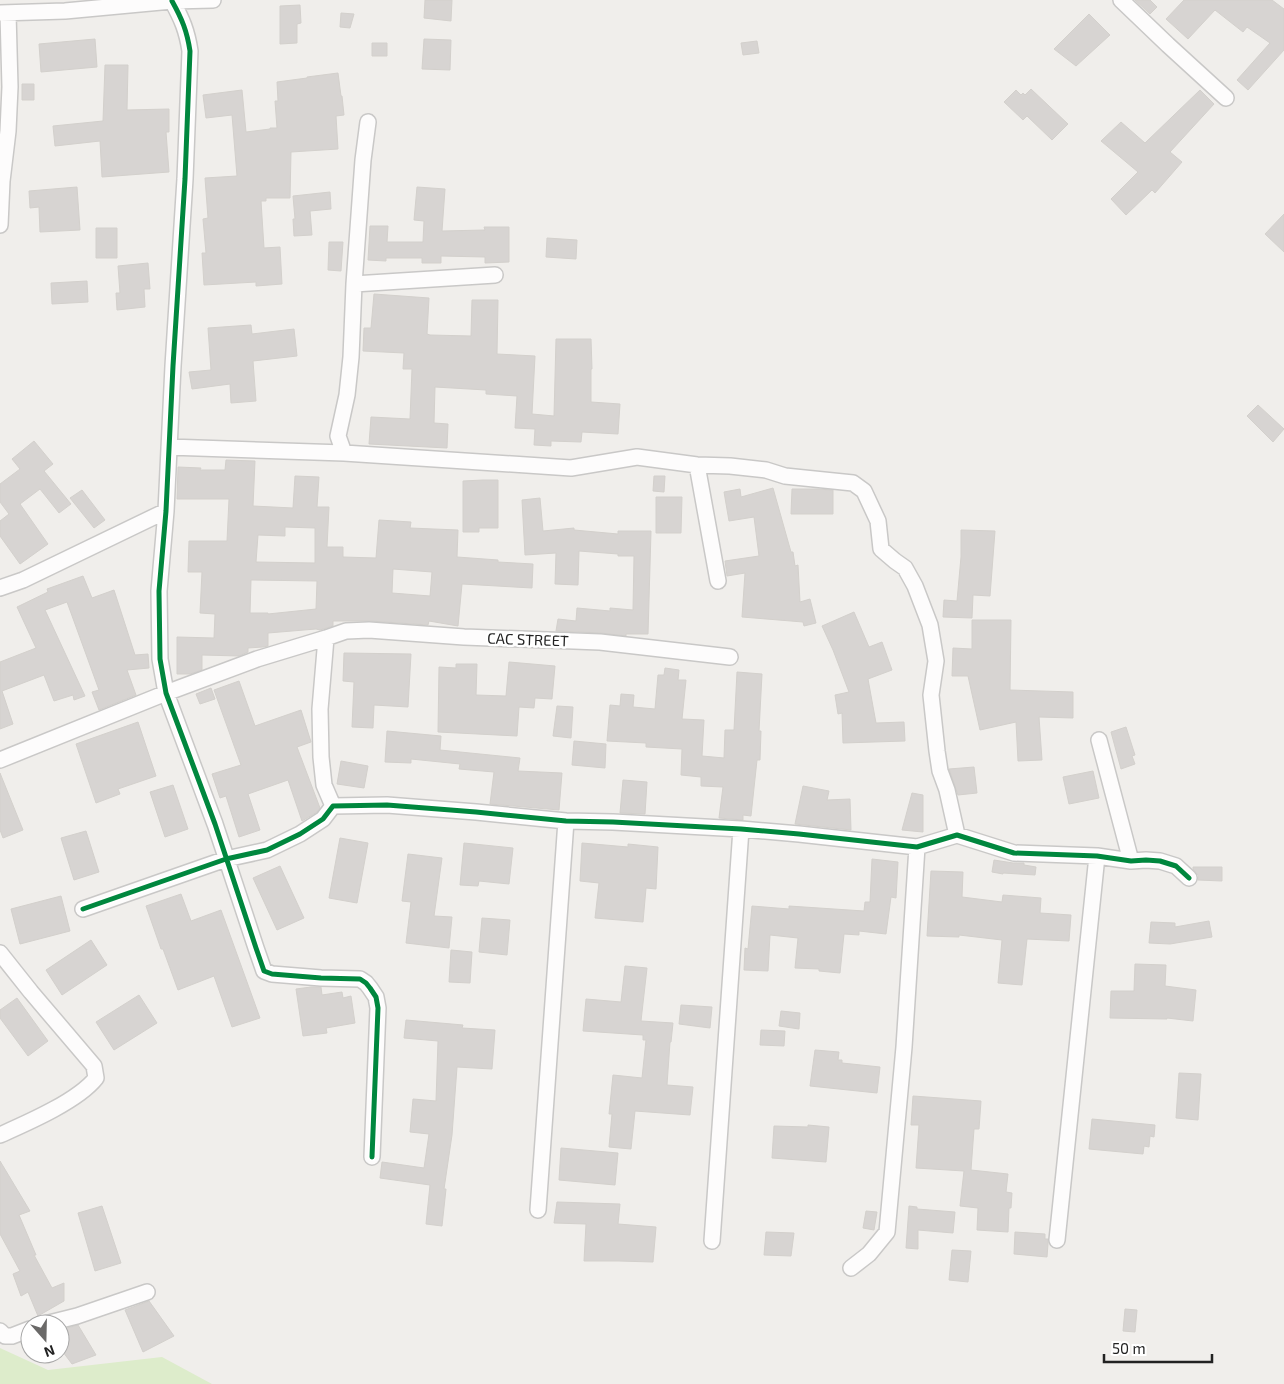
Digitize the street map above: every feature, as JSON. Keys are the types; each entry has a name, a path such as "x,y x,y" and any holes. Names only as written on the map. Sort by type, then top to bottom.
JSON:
{"street":[{"path":"0,225 10,87 4,13 65,6 213,0"},
{"path":"1121,0 1226,98"},
{"path":"172,1 182,20 190,51 185,179 166,511 159,591 160,659 166,693 215,824 264,971 272,974 360,979 366,983 376,997 378,1008 372,1157"},
{"path":"344,453 338,436 347,395 351,357 354,284 363,160 368,122"},
{"path":"354,284 495,276"},
{"path":"169,447 344,453 571,468 637,457 697,465 766,470 785,476 853,483 864,491 878,521 881,549 895,562 905,568 915,586 930,625 936,661 931,695 937,751 940,771 957,835"},
{"path":"697,465 718,581"},
{"path":"0,588 23,580 166,511"},
{"name":"CAC STREET","path":"0,760 256,659 346,631 369,630 464,637 600,642 730,658"},
{"path":"326,638 320,709 321,757 324,784 333,806"},
{"path":"1099,740 1131,861"},
{"path":"333,806 387,805 566,821 741,829 917,847 957,835 1014,853 1097,856 1131,861 1160,861 1176,866 1189,878"},
{"path":"83,909 226,859 267,850 300,834 323,819 333,806"},
{"path":"538,1210 566,821"},
{"path":"712,1241 741,829"},
{"path":"851,1268 869,1254 887,1232 904,1047 917,847"},
{"path":"1057,1240 1097,856"},
{"path":"0,953 94,1066 96,1078 70,1100 22,1126 0,1135"},
{"path":"70,1318 147,1292"},
{"path":"0,1331 5,1336 20,1333"}],"green space":[{"path":"0,1348 20,1357 20,1364 35,1364 48,1370 162,1357 212,1384 0,1384"}],"building":[{"path":"425,0 452,0 451,21 424,18"},
{"path":"1135,0 1150,0 1157,7 1150,14"},
{"path":"1184,0 1272,0 1284,9 1284,50 1248,90 1237,80 1270,43 1247,27 1243,32 1215,10 1188,39 1166,19"},
{"path":"300,5 301,23 297,24 297,43 280,44 280,6"},
{"path":"341,13 354,14 350,28 340,27"},
{"path":"1089,14 1110,35 1076,66 1054,49"},
{"path":"95,39 97,67 41,72 39,44"},
{"path":"424,39 451,40 450,70 422,69"},
{"path":"757,41 759,53 743,55 741,43"},
{"path":"372,43 387,43 387,56 372,56"},
{"path":"105,65 128,65 127,110 169,109 169,132 166,132 169,172 102,177 100,141 55,146 53,126 103,121"},
{"path":"338,73 344,115 336,116 338,149 291,152 290,198 266,198 266,201 261,201 264,248 280,247 282,284 256,286 256,282 204,285 202,253 206,253 203,219 208,218 205,178 237,176 232,115 206,118 203,95 242,90 246,132 277,128 275,101 278,101 277,82"},
{"path":"22,84 34,84 34,100 22,100"},
{"path":"1031,89 1068,124 1052,140 1027,116 1023,120 1004,102 1016,90 1021,95 1023,93 1025,95"},
{"path":"1200,90 1214,104 1170,152 1182,162 1155,193 1152,190 1126,215 1111,199 1138,172 1101,141 1121,122 1145,143"},
{"path":"77,187 80,230 40,232 39,207 30,208 29,191"},
{"path":"417,187 445,189 442,231 485,230 484,227 509,227 509,262 485,263 485,257 441,256 441,263 422,263 422,258 386,258 386,261 368,260 370,226 388,226 387,242 423,242 424,221 414,220"},
{"path":"330,192 331,209 310,211 312,235 294,236 293,196"},
{"path":"1284,214 1284,252 1265,234"},
{"path":"96,228 117,228 117,258 96,258"},
{"path":"547,238 577,240 576,259 546,257"},
{"path":"329,242 343,242 341,271 328,270"},
{"path":"148,263 150,289 144,289 145,307 117,310 116,293 120,293 118,266"},
{"path":"87,281 88,302 52,304 51,283"},
{"path":"374,294 429,298 427,334 430,335 471,336 472,300 498,300 497,354 535,356 532,414 554,416 556,339 591,339 591,402 620,404 618,434 582,432 581,442 551,441 551,446 534,445 535,429 515,428 517,396 486,394 486,390 435,387 434,423 448,424 447,448 369,444 371,417 410,419 412,369 403,369 404,353 363,351 364,328 371,328"},
{"path":"251,325 252,334 294,329 297,356 253,361 256,401 231,403 230,384 192,389 189,372 211,370 208,328"},
{"path":"1258,405 1284,429 1273,442 1247,416"},
{"path":"34,441 53,464 44,471 71,504 59,513 40,489 20,504 48,544 20,564 0,536 0,521 9,514 0,502 0,484 20,469 12,459"},
{"path":"226,460 255,461 253,506 293,508 295,476 319,477 317,507 329,507 327,547 343,547 343,557 376,558 379,520 411,522 410,528 458,530 457,557 533,564 532,588 462,584 458,626 429,621 428,625 370,621 333,621 333,626 320,630 268,633 268,646 248,648 248,652 239,656 202,655 202,670 190,674 177,674 177,637 214,638 215,614 200,613 202,572 188,572 189,541 227,541 229,499 177,499 178,467 201,468 200,470 225,470","holes":["285,527 315,528 315,563 256,562 258,535 285,536","393,569 432,572 430,596 392,593","251,580 317,581 316,609 268,614 250,613"]},
{"path":"654,476 665,476 664,492 653,491"},
{"path":"498,480 498,528 479,528 479,532 463,532 463,481"},
{"path":"773,488 791,552 793,552 795,566 798,565 800,602 810,599 816,623 804,626 803,622 742,617 745,573 727,576 725,561 759,556 754,517 729,521 724,492 740,489 741,497"},
{"path":"792,489 833,490 833,514 791,514"},
{"path":"82,490 105,520 94,528 70,498"},
{"path":"656,497 682,497 681,533 656,533"},
{"path":"540,498 543,531 574,528 574,530 618,534 618,531 651,531 648,634 626,634 626,636 556,631 558,619 576,621 577,608 610,611 610,608 633,610 634,556 579,551 578,585 555,584 556,553 525,555 522,500"},
{"path":"961,530 995,531 990,596 973,595 972,618 943,617 944,600 957,601 961,557"},
{"path":"83,576 92,598 114,590 135,655 148,654 149,668 127,670 136,695 99,710 92,692 99,690 67,602 45,610 85,696 74,700 73,695 54,701 44,675 2,691 13,724 0,729 0,662 36,648 17,607 48,592 47,589"},
{"path":"854,612 869,647 882,642 892,670 868,679 876,723 904,722 905,741 843,743 842,713 838,714 835,695 849,692 822,626"},
{"path":"972,620 1011,620 1010,690 1073,692 1073,718 1039,717 1042,760 1018,761 1016,722 980,730 968,676 952,676 953,648 972,649"},
{"path":"344,653 411,654 408,707 374,705 373,728 352,727 354,682 343,681"},
{"path":"509,662 555,666 552,699 535,698 534,708 519,707 517,736 438,732 439,667 456,668 456,664 477,664 476,695 506,696"},
{"path":"665,668 679,670 678,680 686,680 682,719 704,720 702,756 724,758 725,730 734,730 737,672 762,674 759,731 761,731 760,760 757,760 751,816 743,815 743,820 719,818 723,787 701,786 701,777 681,775 682,749 646,747 646,743 607,741 610,705 620,706 621,694 634,695 633,707 655,709 658,675 664,675"},
{"path":"239,681 255,726 301,710 311,742 297,747 320,808 302,821 288,780 248,794 260,830 239,837 226,796 220,798 212,774 241,765 214,690"},
{"path":"211,688 215,699 200,704 196,694"},
{"path":"557,706 573,707 571,738 553,736"},
{"path":"138,722 156,776 118,789 120,794 96,803 76,744"},
{"path":"1126,727 1135,755 1132,756 1135,764 1121,769 1111,732"},
{"path":"387,731 441,736 440,750 520,758 518,771 562,773 559,810 490,804 494,772 459,769 460,764 411,759 411,763 385,762"},
{"path":"574,741 606,744 605,768 572,765"},
{"path":"341,761 368,766 364,788 337,784"},
{"path":"974,767 977,793 958,795 949,769"},
{"path":"1093,771 1099,798 1069,804 1063,777"},
{"path":"0,773 23,830 3,838 0,830"},
{"path":"623,780 647,782 645,814 620,813"},
{"path":"173,785 188,829 165,837 150,792"},
{"path":"803,786 829,791 827,800 850,799 851,830 795,824"},
{"path":"912,793 923,795 923,832 902,830"},
{"path":"86,831 99,872 74,880 61,838"},
{"path":"340,838 368,843 357,903 329,898"},
{"path":"464,843 513,848 509,884 479,881 478,886 460,885"},
{"path":"582,843 628,847 628,844 658,847 656,889 646,888 643,922 595,918 599,883 580,881"},
{"path":"408,854 442,858 434,916 452,917 449,948 406,943 411,902 402,901"},
{"path":"872,859 898,862 896,898 891,897 886,934 859,931 859,935 844,934 840,973 819,971 819,969 795,968 798,938 770,935 768,971 744,970 745,948 748,949 752,906 789,909 789,906 864,911 865,902 870,902"},
{"path":"994,860 1024,863 1024,865 1036,867 1035,875 992,872"},
{"path":"280,866 304,918 277,930 253,878"},
{"path":"1193,867 1222,867 1222,881 1198,880 1198,875"},
{"path":"931,871 963,872 962,897 1002,902 1003,895 1041,898 1040,913 1071,915 1069,941 1027,939 1022,985 998,983 1002,940 959,935 959,937 927,936"},
{"path":"181,894 191,921 221,910 260,1018 232,1027 214,976 178,990 146,906"},
{"path":"61,896 70,931 20,944 11,909"},
{"path":"482,918 510,920 507,955 479,952"},
{"path":"1209,921 1212,937 1170,944 1149,943 1151,922 1175,923 1175,927"},
{"path":"91,940 107,965 62,995 46,970"},
{"path":"451,950 472,952 470,983 449,982"},
{"path":"1135,964 1166,965 1165,986 1196,990 1193,1021 1167,1018 1110,1018 1111,991 1134,991"},
{"path":"625,966 647,968 641,1021 673,1023 667,1085 693,1087 690,1115 635,1111 631,1149 609,1147 612,1114 609,1114 613,1075 642,1078 646,1040 643,1040 643,1035 583,1031 586,999 621,1002"},
{"path":"321,987 322,995 342,992 343,998 351,996 355,1023 326,1028 327,1033 303,1036 296,989"},
{"path":"139,995 157,1023 114,1050 96,1022"},
{"path":"17,998 48,1041 28,1056 0,1018 0,1010"},
{"path":"681,1005 712,1007 710,1028 679,1024"},
{"path":"781,1011 800,1013 799,1029 779,1026"},
{"path":"406,1020 463,1025 462,1028 495,1030 492,1069 457,1067 442,1226 426,1224 430,1185 380,1178 382,1162 424,1168 429,1134 410,1132 413,1099 436,1101 438,1041 404,1038"},
{"path":"761,1030 785,1031 784,1046 760,1045"},
{"path":"815,1050 839,1052 838,1060 842,1060 842,1063 880,1067 877,1093 810,1086"},
{"path":"1179,1073 1201,1074 1198,1120 1176,1118"},
{"path":"913,1096 981,1101 979,1129 974,1129 971,1170 1008,1174 1006,1192 1012,1193 1008,1232 977,1230 978,1208 960,1206 964,1171 916,1168 919,1125 911,1125"},
{"path":"1092,1119 1155,1125 1154,1137 1150,1136 1149,1147 1144,1146 1143,1154 1089,1149"},
{"path":"808,1125 829,1127 826,1162 772,1158 774,1126 808,1127"},
{"path":"561,1148 618,1153 615,1185 559,1180"},
{"path":"0,1161 30,1211 19,1215 36,1255 34,1255 52,1288 64,1283 64,1301 41,1314 37,1314 28,1292 21,1296 13,1274 20,1271 0,1234"},
{"path":"557,1202 620,1204 618,1224 656,1227 653,1262 584,1261 586,1224 554,1223"},
{"path":"102,1206 121,1263 95,1271 78,1213"},
{"path":"909,1206 917,1207 917,1209 955,1212 953,1233 918,1230 918,1249 906,1248"},
{"path":"866,1211 877,1212 874,1230 863,1228"},
{"path":"766,1232 794,1233 791,1256 764,1255"},
{"path":"1015,1232 1045,1234 1045,1239 1048,1239 1047,1257 1014,1254"},
{"path":"952,1250 971,1251 968,1282 949,1280"},
{"path":"149,1301 174,1336 143,1352 125,1310"},
{"path":"1125,1309 1137,1310 1135,1332 1123,1331"},
{"path":"78,1325 96,1355 72,1364 70,1361 70,1327"}],"cycle path":[{"path":"172,1 184,25 190,51 185,179 166,511 159,591 160,659 166,693 215,824 264,971 272,974 360,979 366,983 376,997 378,1008 372,1157"},
{"path":"83,909 226,859 267,850 300,834 323,819 333,806 387,805 566,821 741,829 917,847 957,835 1014,853 1097,856 1131,861 1160,861 1176,866 1189,878"}]}
